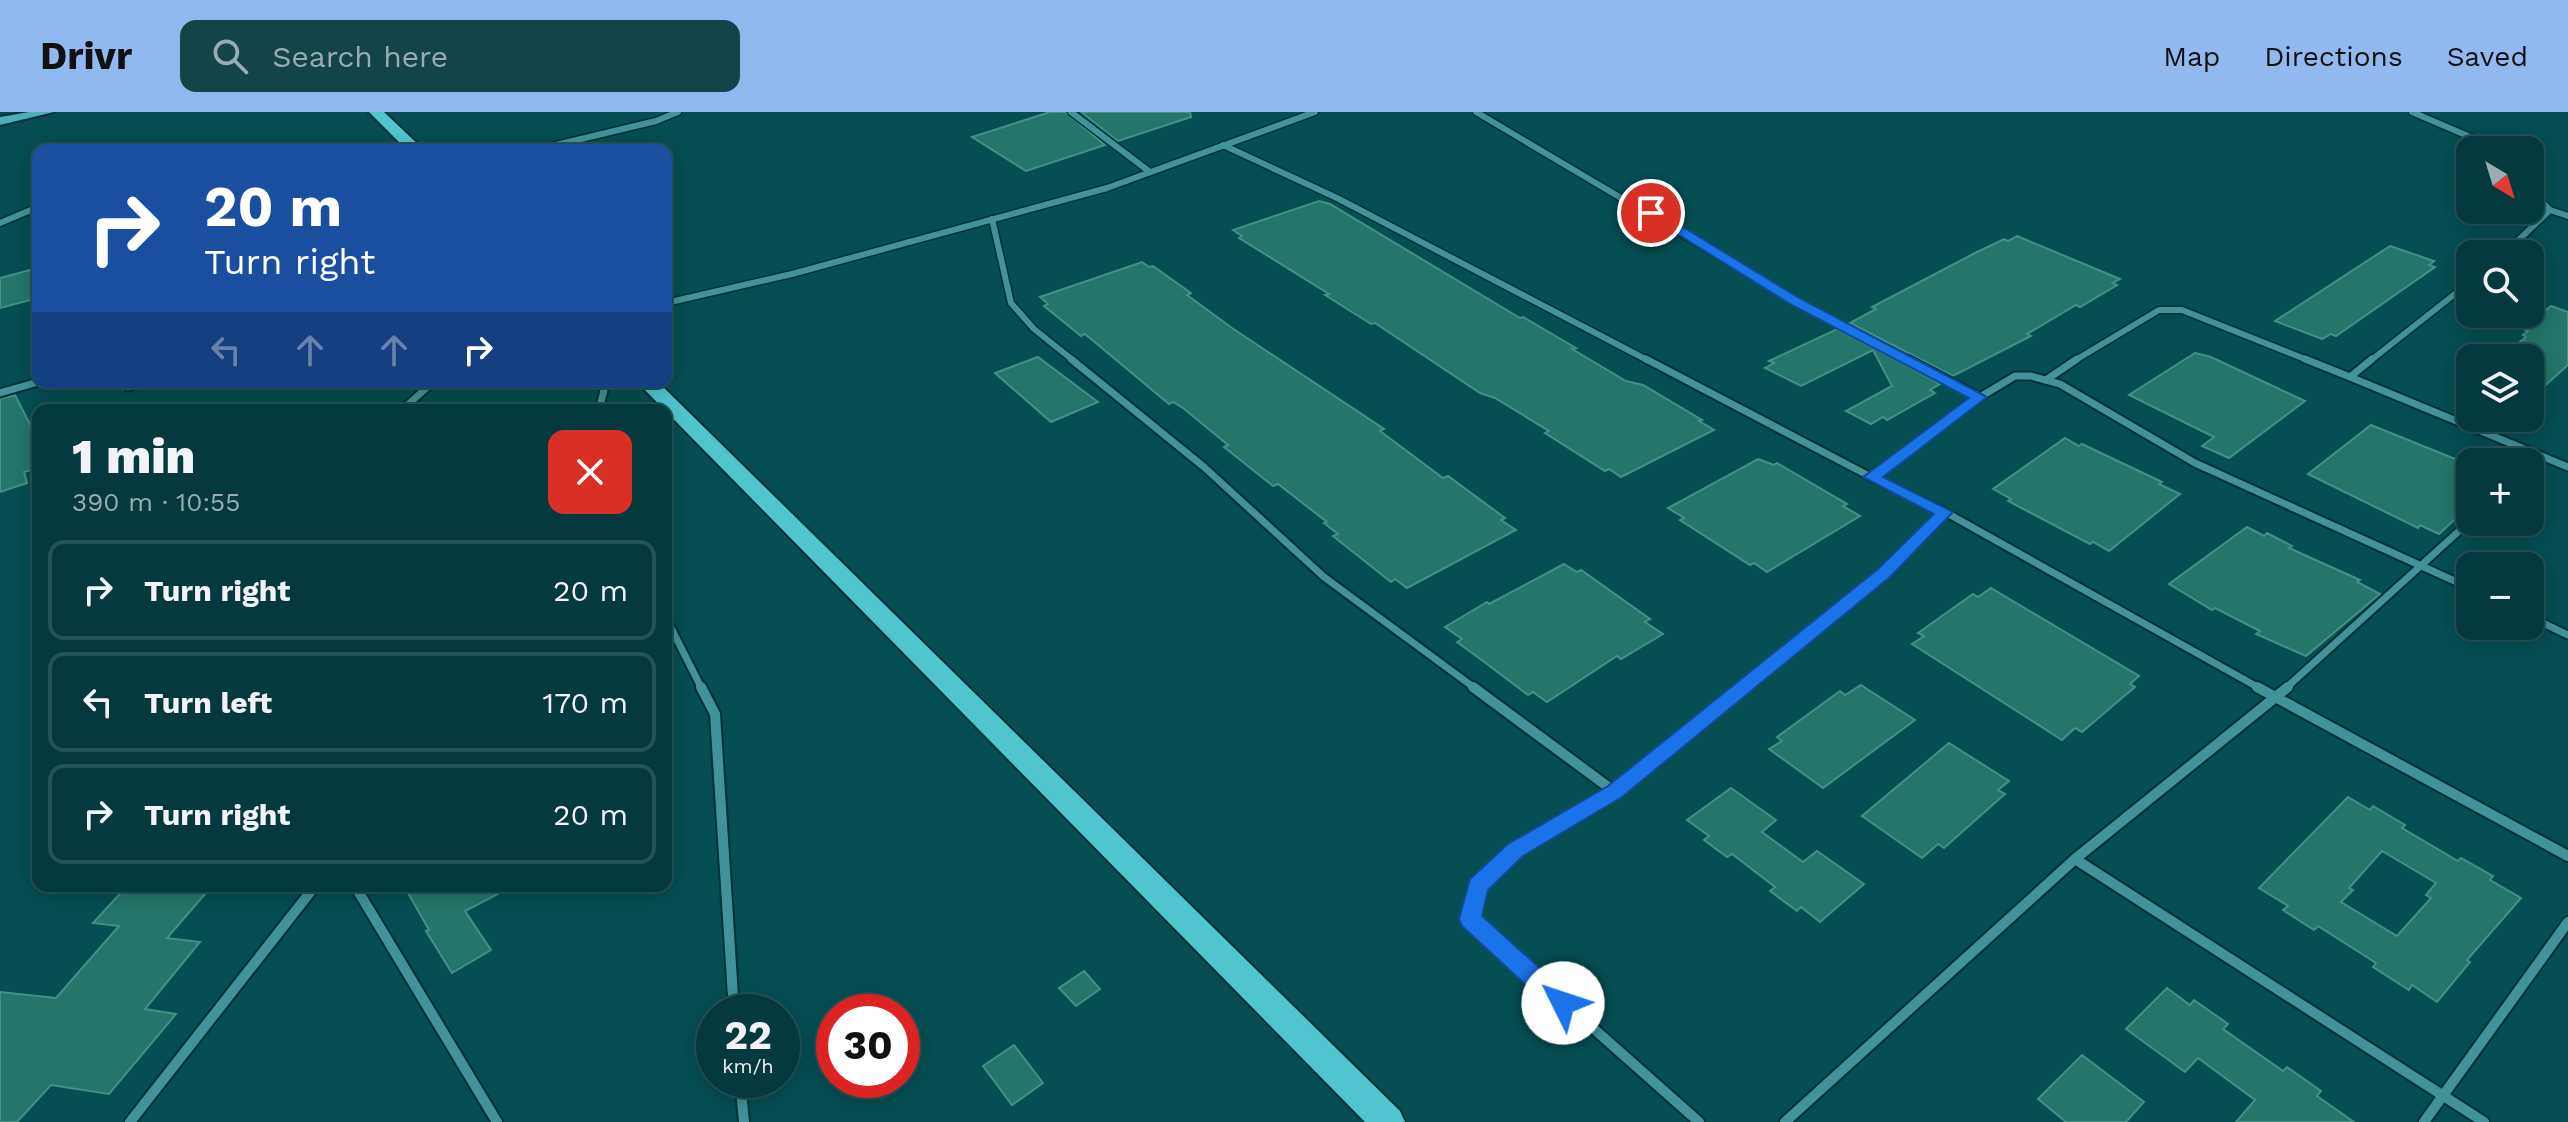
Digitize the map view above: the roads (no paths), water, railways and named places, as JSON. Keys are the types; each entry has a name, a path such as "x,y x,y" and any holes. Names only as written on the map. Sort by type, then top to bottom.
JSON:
{"highway":[{"path":"376,112 410,144"},
{"path":"653,388 669,404"},
{"path":"672,407 1388,1122"}],"main road":[{"path":"0,114 8,112"},
{"path":"0,121 48,112"}],"street":[{"path":"560,144 656,121 678,112"},
{"path":"1071,112 1150,172"},
{"path":"672,302 792,274 1107,188 1315,112"},
{"path":"1476,112 1795,301 1980,397"},
{"path":"2412,112 2468,136"},
{"path":"1223,145 1337,198 1871,477 1945,512 2276,698 2568,856"},
{"path":"2544,204 2550,210 2568,216"},
{"path":"0,223 32,210"},
{"path":"2519,240 2550,210"},
{"path":"992,219 1011,303 1034,329 1204,467 1324,577 1615,792"},
{"path":"2350,377 2456,293"},
{"path":"2046,380 2120,331 2159,310 2182,310 2522,448"},
{"path":"1871,477 1980,397 2015,376 2046,380 2060,384 2195,463 2456,581"},
{"path":"0,393 32,384"},
{"path":"409,404 426,388"},
{"path":"2544,457 2568,467"},
{"path":"1699,1122 1470,919 1478,886 1516,850 1615,792 1884,573 1945,512"},
{"path":"1785,1122 2075,859 2276,698 2456,534"},
{"path":"2544,624 2568,635"},
{"path":"672,630 715,714 733,994"},
{"path":"2075,859 2484,1122"},
{"path":"130,1122 310,892"},
{"path":"358,892 497,1122"},
{"path":"2424,1122 2568,922"},
{"path":"742,1098 744,1122"}]}
